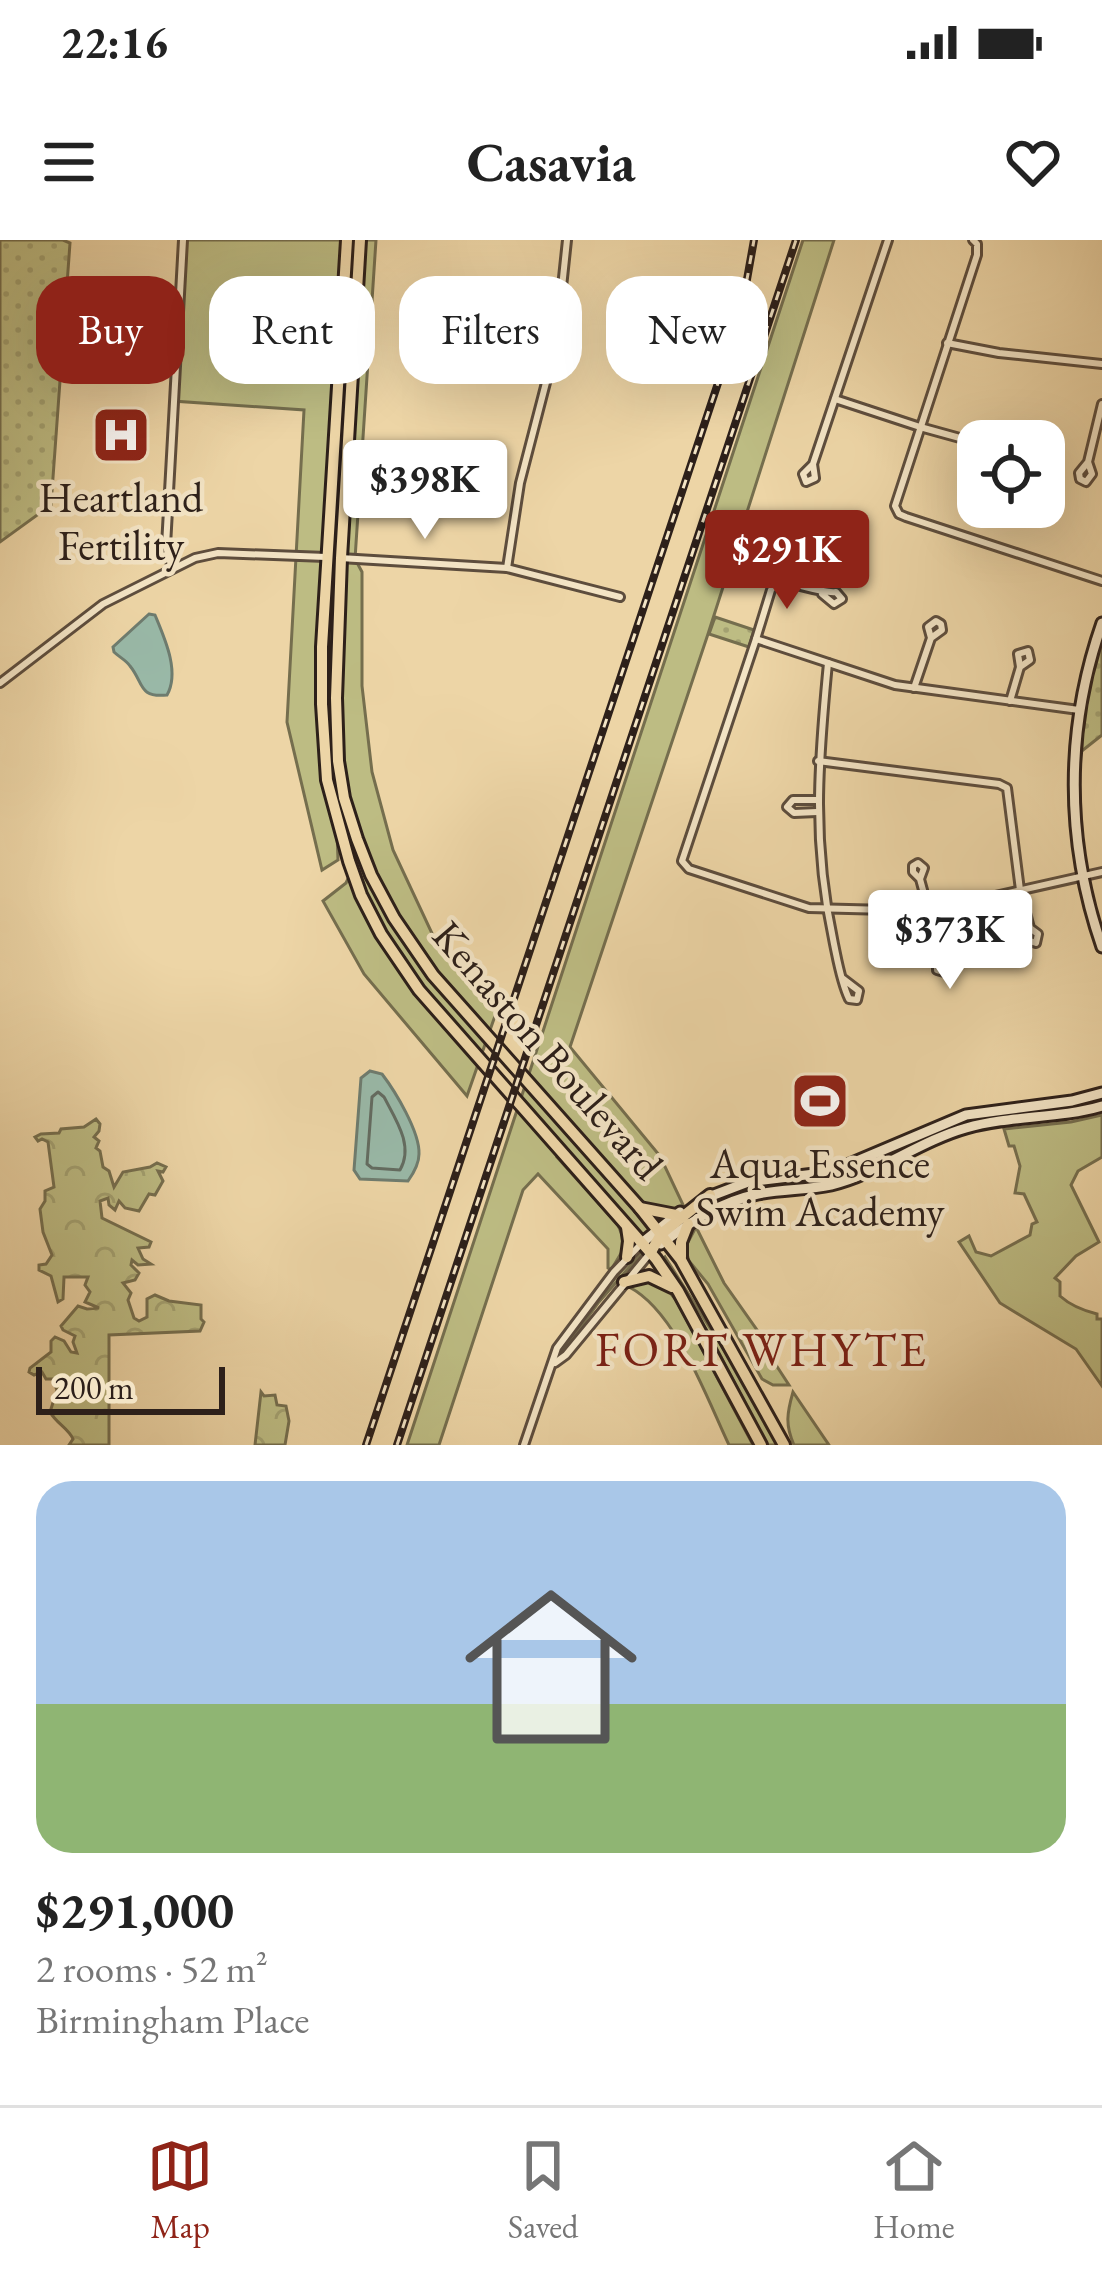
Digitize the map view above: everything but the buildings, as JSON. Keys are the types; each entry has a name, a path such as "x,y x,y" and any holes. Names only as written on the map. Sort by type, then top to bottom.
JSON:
{"main road":[{"name":"Kenaston Boulevard","path":"347,240 334,558 338,761 344,798 371,875 434,975 681,1260 784,1445"},
{"name":"Kenaston Boulevard","path":"360,240 322,704 327,780 337,824 361,895 419,990 647,1247 678,1291 761,1445"},
{"path":"647,1247 710,1196"},
{"path":"640,1208 676,1215"},
{"path":"626,1224 627,1257"},
{"path":"681,1260 688,1224"},
{"path":"624,1282 649,1276 678,1291"}],"street":[{"path":"172,569 166,546 182,240"},
{"path":"507,568 520,483 556,344 567,240"},
{"path":"813,464 888,240"},
{"path":"973,240 977,255 896,500 899,514 1102,581"},
{"path":"947,344 1102,364"},
{"path":"836,399 957,436"},
{"path":"1088,462 1102,404"},
{"path":"0,683 103,604 195,558 218,553 507,568 620,597"},
{"path":"822,594 782,581 770,595 682,861 684,867 796,906 928,910 1102,872"},
{"path":"1102,622 1090,658 1073,758 1073,810 1083,877 1102,947"},
{"path":"914,688 931,638"},
{"path":"756,639 896,685 1079,710"},
{"path":"828,663 817,812 826,908 842,978"},
{"path":"1010,701 1020,667"},
{"path":"818,761 1003,785 1008,790 1020,890 1030,928"},
{"path":"817,800 793,800 787,807 794,813 817,812"},
{"path":"920,879 938,951"},
{"path":"662,1234 676,1215 748,1182 831,1172 965,1114 1102,1093"},
{"path":"662,1234 737,1199 833,1184 970,1126 1102,1106"},
{"path":"524,1445 557,1348 627,1257 647,1247"},
{"path":"552,1365 566,1355 647,1247"}],"green space":[{"path":"0,240 63,240 70,243 68,276 36,276 36,384 60,384 51,505 0,542"},
{"path":"183,240 347,240 345,276 209,276 209,384 339,384 329,557 340,558 352,384 367,384 355,559 362,572 362,686 372,772 393,850 436,942 471,967 496,1013 467,1096 364,974 323,901 346,883 352,870 337,831 338,860 322,870 287,722 304,410 173,401 174,384 185,384 185,276 181,276"},
{"path":"362,240 376,240 374,276 360,276"},
{"path":"803,240 834,240 570,1047 660,1156 685,1209 676,1215 642,1209 658,1230 643,1242 561,1153 557,1157 618,1225 623,1250 608,1268 608,1249 538,1174 523,1190 439,1445 407,1445 756,384 768,384 768,347"},
{"path":"715,617 754,630 749,647 709,634"},
{"path":"1102,623 1102,735 1073,758"},
{"path":"1102,1115 1102,1157 1078,1171 1071,1185 1099,1242 1076,1256 1055,1278 1060,1282 1060,1296 1102,1319 1102,1386 1076,1349 1000,1303 959,1242 969,1236 976,1252 991,1256 1030,1235 1037,1222 1024,1194 1015,1193 1020,1166 1004,1129"},
{"path":"96,1119 100,1124 94,1137 99,1141 96,1148 114,1187 123,1172 157,1163 166,1167 158,1171 163,1181 155,1195 149,1194 139,1211 119,1201 115,1210 108,1198 100,1201 102,1218 151,1242 149,1247 138,1248 151,1264 138,1265 132,1260 139,1273 135,1280 123,1283 131,1293 128,1300 134,1318 147,1317 147,1299 155,1295 201,1305 204,1322 200,1331 109,1335 109,1445 69,1445 71,1435 50,1412 57,1379 29,1372 51,1352 55,1337 77,1353 75,1336 61,1326 78,1306 99,1308 85,1302 90,1292 85,1285 88,1277 64,1277 63,1299 58,1302 51,1276 39,1270 52,1255 40,1209 45,1191 54,1187 48,1142 35,1137 84,1127"},
{"path":"696,1227 724,1283 774,1354 789,1385 762,1379 708,1284 689,1261 684,1244"},
{"path":"639,1251 641,1254 560,1355 574,1327"},
{"path":"665,1257 738,1372 779,1445 767,1445"},
{"path":"649,1280 676,1300 753,1445 729,1445 675,1335 646,1299 629,1287"},
{"path":"261,1392 275,1395 277,1405 286,1406 285,1445 255,1445"},
{"path":"793,1392 829,1445 794,1445 788,1419"}],"water":[{"path":"149,614 155,615 170,655 167,695 146,692 114,652 113,647"},
{"path":"370,1071 387,1081 415,1135 419,1158 408,1181 360,1179 354,1170 361,1078"}],"railway":[{"path":"366,1445 724,365 754,240"},
{"path":"397,1445 796,240"}],"place":[{"name":"Heartland Fertility","path":"121,435"},
{"name":"Aqua Essence Swim Academy","path":"820,1101"}],"district":[{"name":"FORT WHYTE","path":"762,1349"}]}
